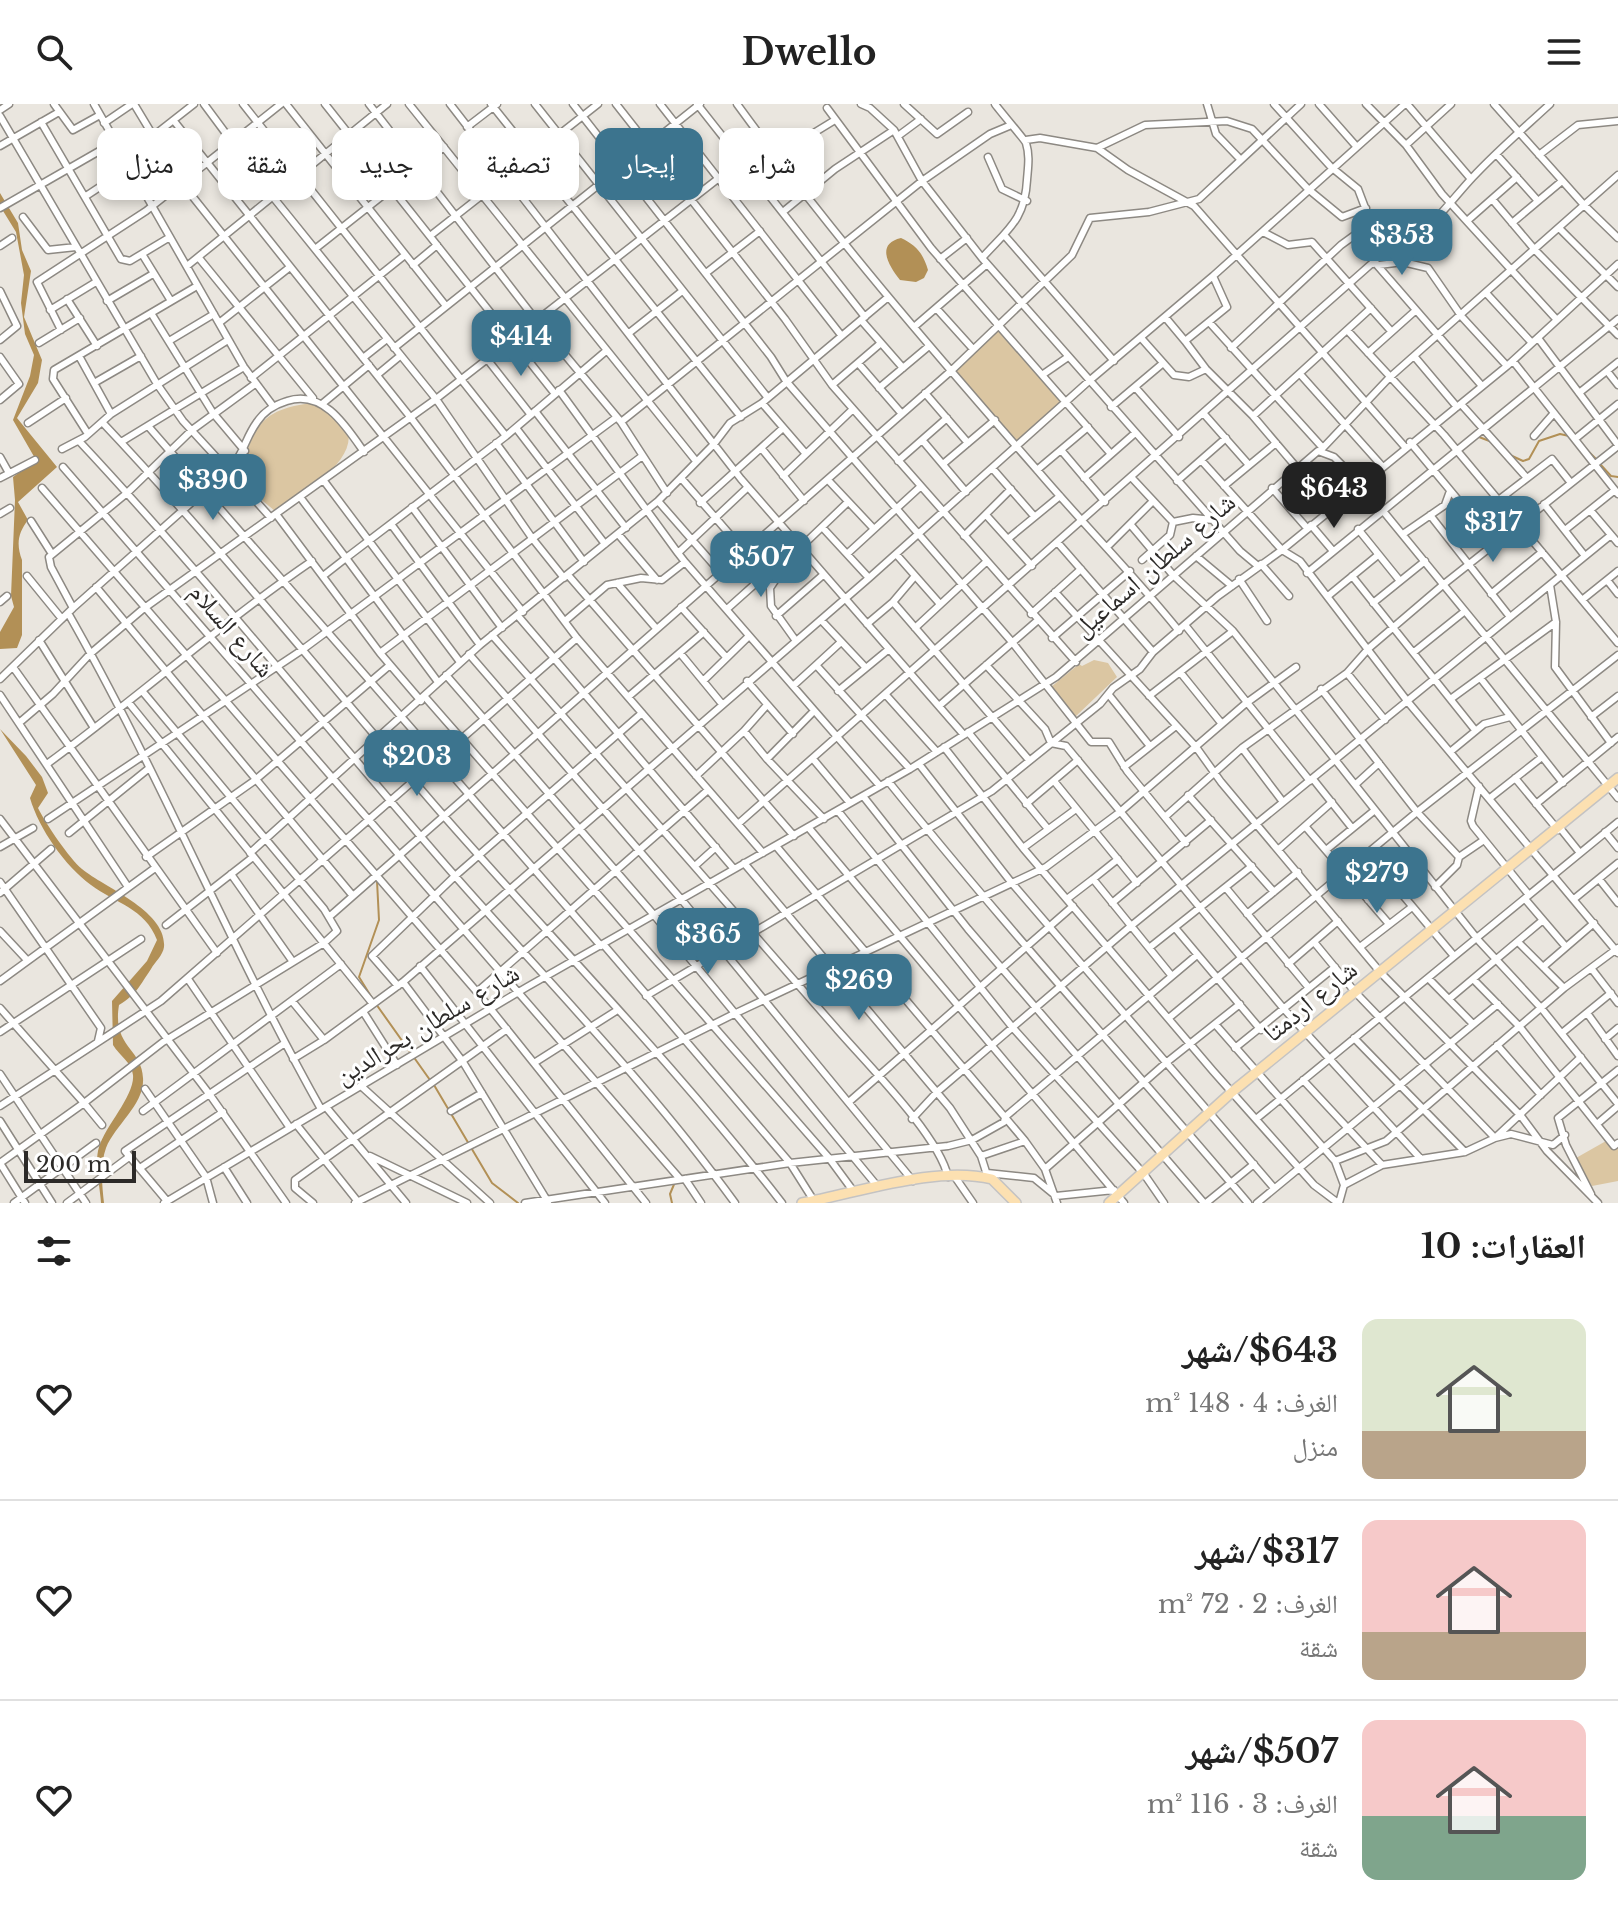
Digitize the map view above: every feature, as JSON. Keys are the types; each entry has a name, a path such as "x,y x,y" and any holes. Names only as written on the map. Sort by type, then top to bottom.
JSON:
{"main road":[{"name":"شارع اردمتا","path":"1109,1203 1232,1092 1618,778"},
{"path":"802,1203 913,1181 988,1175 1016,1203"}],"street":[{"path":"0,110 9,104"},
{"path":"54,104 73,130 100,115"},
{"path":"94,104 107,128"},
{"path":"104,123 133,104 147,128"},
{"path":"164,128 194,104"},
{"path":"204,104 220,128"},
{"path":"243,104 260,128"},
{"path":"249,128 284,104 446,306"},
{"path":"325,104 343,128"},
{"path":"369,104 388,128"},
{"path":"356,128 387,104"},
{"path":"409,104 458,164"},
{"path":"450,104 467,127 494,105 512,128"},
{"path":"535,104 555,128"},
{"path":"573,104 595,132"},
{"path":"567,128 598,104"},
{"path":"616,104 635,128"},
{"path":"660,104 841,335"},
{"path":"669,128 699,104 719,131"},
{"path":"737,104 755,128"},
{"path":"861,104 896,133 922,181 984,261 1134,434 1289,596"},
{"path":"904,104 937,134 968,112"},
{"path":"914,327 984,261 1005,236 1027,201 1031,165 1026,140 1009,126 995,104"},
{"path":"1207,104 1223,144 1240,159"},
{"path":"1274,104 1331,167 1358,189 1370,224 1376,265 1482,386"},
{"path":"329,917 535,732 779,524 952,370 1044,284 1059,264 1072,255 1090,218 1149,212 1184,200 1199,199 1236,168 1240,159 1301,104"},
{"path":"1319,104 1356,146"},
{"path":"1366,104 1406,145 1452,204 1557,320"},
{"path":"293,1059 364,1013 400,984 821,620 1406,104 1471,179"},
{"path":"1406,145 1451,104"},
{"path":"1494,104 1584,205 1618,238"},
{"path":"1535,104 1542,112"},
{"path":"1376,265 1378,258 1394,254 1452,204 1471,179 1550,104"},
{"path":"827,108 940,259 1111,454"},
{"path":"0,146 59,112"},
{"path":"0,116 107,301 175,410 274,516 390,665 629,929 829,1158 854,1192"},
{"path":"824,179 835,169 921,119"},
{"path":"822,128 835,120"},
{"path":"174,121 411,418 577,638 763,853"},
{"path":"1097,148 1145,125 1227,121 1252,129 1308,189 1345,218 1366,208"},
{"path":"1539,155 1578,125 1618,121"},
{"path":"41,122 123,261 142,254 170,237"},
{"path":"48,819 302,650 591,435 619,420 671,384 922,181 990,134 1009,126"},
{"path":"1026,140 1040,138 1097,148 1128,170 1194,206 1366,402 1434,470 1474,519"},
{"path":"316,159 332,147"},
{"path":"202,165 218,152"},
{"path":"0,208 97,153"},
{"path":"1496,154 1538,201"},
{"path":"988,157 1002,189 1027,201"},
{"path":"579,159 595,180"},
{"name":"شارع سلطان اسماعيل","path":"712,882 919,764 1076,662 1296,467 1321,449 1389,378 1462,317 1618,175"},
{"path":"1467,221 1517,177"},
{"path":"19,723 40,706 90,654 143,609 411,418 616,261 718,178"},
{"path":"1512,223 1562,181"},
{"path":"394,348 595,186"},
{"path":"86,196 97,189"},
{"path":"316,197 506,436"},
{"path":"442,198 536,320 619,420 667,493"},
{"path":"1492,199 1535,250 1618,335"},
{"path":"149,200 244,367 273,406"},
{"path":"61,330 37,282 160,200"},
{"path":"196,200 430,493 554,657 734,869"},
{"path":"187,266 269,200"},
{"path":"275,200 436,399 532,538 794,836"},
{"path":"315,249 376,200"},
{"path":"401,200 591,435 685,562 880,786"},
{"path":"430,236 477,200"},
{"path":"488,200 564,300 696,461"},
{"path":"526,200 748,487 1048,829"},
{"path":"568,200 741,417"},
{"path":"611,200 806,454"},
{"path":"650,200 786,381 1012,642 1091,742 1109,742 1124,767 1186,843"},
{"path":"775,200 903,368"},
{"path":"784,211 799,200"},
{"path":"811,200 887,298 1083,522 1130,571 1179,631"},
{"path":"690,201 852,410 1076,662"},
{"path":"23,217 48,250 76,247"},
{"path":"1231,348 1326,259 1370,224"},
{"path":"1559,228 1618,287"},
{"path":"706,273 760,231"},
{"path":"1263,232 1288,245 1310,240 1391,331"},
{"path":"1005,236 1114,361"},
{"path":"0,246 12,238"},
{"path":"940,259 967,238"},
{"path":"413,265 437,245"},
{"path":"142,254 171,301"},
{"path":"52,554 103,514 192,430 277,358 405,255"},
{"path":"199,258 277,358 315,400 346,427 364,452"},
{"path":"738,824 1230,392 1300,326 1376,265 1403,262 1426,267 1462,317 1535,389 1616,492 1565,530"},
{"path":"646,996 983,797 1109,695 1131,673 1140,669 1153,652 1206,606 1282,550 1510,363 1618,264"},
{"path":"219,323 290,267"},
{"path":"107,301 153,274"},
{"path":"1185,341 1227,307 1213,276"},
{"path":"50,310 96,282"},
{"path":"88,434 52,373 197,286"},
{"path":"0,291 17,326 0,340"},
{"path":"629,333 681,292"},
{"path":"1166,816 1242,748 1347,673 1369,648 1444,584 1618,446 1561,367 1487,294"},
{"path":"166,925 231,874 469,654 667,493 730,423 765,400 887,298"},
{"path":"67,299 97,346"},
{"path":"936,308 973,349"},
{"path":"1253,416 1371,308"},
{"path":"1368,353 1415,311"},
{"path":"151,313 213,413 245,451"},
{"path":"169,341 214,314"},
{"path":"1165,317 1206,369 1253,416 1331,508"},
{"path":"39,343 80,318"},
{"path":"1307,573 1618,319"},
{"path":"1209,322 1321,449 1334,457 1361,484 1618,798"},
{"path":"1347,330 1457,451 1618,643"},
{"path":"363,358 387,339"},
{"path":"1142,339 1162,364 1182,378 1206,369"},
{"path":"62,449 79,441 111,414 228,340"},
{"path":"832,385 881,343"},
{"path":"879,388 929,346"},
{"path":"323,576 506,436 606,351"},
{"path":"79,356 111,414"},
{"path":"94,383 141,356"},
{"path":"377,375 400,356"},
{"path":"1414,356 1527,478"},
{"path":"1042,375 1068,357"},
{"path":"0,359 19,384 0,400"},
{"path":"487,359 569,451 626,528"},
{"path":"1579,393 1618,362"},
{"path":"858,363 902,414"},
{"path":"1111,407 1162,364"},
{"path":"322,404 369,365"},
{"path":"121,442 244,367"},
{"path":"1607,371 1618,385"},
{"path":"1300,374 1382,466"},
{"path":"1135,387 1179,437"},
{"path":"925,393 968,443"},
{"path":"0,679 67,613 159,530 172,523 183,509 228,470 245,451 254,425 273,406 299,397 315,400"},
{"path":"28,423 66,398"},
{"path":"1575,439 1618,404"},
{"path":"783,476 852,410"},
{"path":"1534,436 1554,413"},
{"path":"1204,414 1249,465"},
{"path":"898,461 947,418"},
{"path":"943,464 995,420"},
{"path":"102,422 183,509 443,815 655,1053 782,1203"},
{"path":"148,426 328,631 466,795 602,945 790,1163 814,1201"},
{"path":"1037,470 1088,427"},
{"path":"516,428 605,544"},
{"path":"700,503 783,428"},
{"path":"1084,478 1134,434"},
{"path":"1177,481 1226,438"},
{"path":"79,441 325,721 455,876 547,976 735,1203"},
{"path":"923,441 966,492"},
{"path":"496,443 584,562"},
{"path":"1224,486 1276,443"},
{"path":"762,449 804,501"},
{"path":"1061,450 1105,502"},
{"path":"0,457 9,473"},
{"path":"380,653 641,457"},
{"path":"1449,538 1552,459 1571,483"},
{"path":"0,478 35,460"},
{"path":"1201,460 1282,550 1300,561 1408,702 1617,950 1564,988 1386,1141 1335,1161"},
{"name":"شارع السلام","path":"63,467 701,1203"},
{"path":"992,468 1034,516"},
{"path":"681,478 745,552"},
{"path":"1132,478 1173,522"},
{"path":"828,480 874,529"},
{"path":"324,481 460,662"},
{"path":"678,553 748,487"},
{"path":"847,554 920,487"},
{"path":"42,488 143,609 492,1009 646,1203"},
{"path":"1272,488 1333,551"},
{"path":"1011,489 985,513 1032,566"},
{"path":"1403,534 1448,502 1450,491"},
{"path":"1009,538 1060,496"},
{"path":"300,497 438,682"},
{"path":"658,501 721,573"},
{"path":"1107,547 1153,501"},
{"path":"800,548 848,502"},
{"path":"1544,504 1585,556"},
{"path":"412,507 502,628"},
{"path":"0,514 10,508"},
{"path":"1590,510 1618,543"},
{"path":"1430,515 1510,617"},
{"path":"964,536 987,516"},
{"path":"1173,522 1193,518 1213,520"},
{"path":"31,521 52,554 51,567 67,613 119,710 293,1059 324,1108 406,1203"},
{"path":"1142,560 1170,535 1173,522"},
{"path":"391,524 480,645"},
{"path":"1130,524 1173,575 1233,631 1476,938 1542,1009 1601,1082 1618,1105 1597,1124"},
{"path":"822,527 869,578"},
{"path":"1358,529 1400,581"},
{"path":"618,534 657,580"},
{"path":"912,1119 937,1092 1131,926 1611,535"},
{"path":"757,542 775,566 778,576 770,588 776,616 796,641"},
{"path":"1058,543 1153,652"},
{"path":"1491,594 1542,552"},
{"path":"896,554 940,604"},
{"path":"1328,596 1378,555"},
{"path":"1196,556 1232,586"},
{"path":"47,764 143,692 210,635 312,561"},
{"path":"1373,603 1425,561"},
{"path":"565,621 607,585 641,578 657,580 685,562"},
{"path":"915,628 986,562"},
{"path":"727,609 775,566"},
{"path":"1031,614 1081,569"},
{"path":"1052,638 1130,571"},
{"path":"1582,600 1618,571"},
{"path":"776,616 823,575"},
{"path":"27,576 67,613"},
{"path":"867,624 893,602 915,576"},
{"path":"1352,576 1475,730"},
{"path":"1239,579 1267,621"},
{"path":"1607,580 1618,594"},
{"path":"617,583 655,627"},
{"path":"1550,585 1556,622 1554,662 1571,693 1611,743"},
{"path":"96,587 254,781 353,896"},
{"path":"1055,592 1196,747 1381,973 1521,1116 1541,1144 1598,1203"},
{"path":"0,602 7,596"},
{"path":"893,602 1029,760"},
{"path":"681,607 726,657"},
{"path":"1414,652 1465,611"},
{"path":"821,620 866,668"},
{"path":"939,706 1037,621"},
{"path":"1452,698 1556,622"},
{"path":"1185,625 1266,730 1352,828"},
{"path":"1149,696 1233,631"},
{"path":"628,697 704,632"},
{"path":"492,635 661,830 712,882 878,1077 973,1203"},
{"path":"703,681 749,636"},
{"path":"0,1106 55,1068 146,1013 188,979 577,638"},
{"path":"39,640 94,728"},
{"path":"793,686 841,642"},
{"path":"838,691 889,649"},
{"path":"680,653 722,704"},
{"path":"469,654 681,899 913,1181"},
{"path":"1170,1017 1394,835 1417,812 1470,774 1618,655"},
{"path":"146,857 254,781 390,665"},
{"path":"816,665 910,769"},
{"path":"986,665 1045,729 1051,743"},
{"path":"13,667 217,953"},
{"path":"188,979 293,1126 324,1158 357,1202 736,1013 928,925 1040,867 1046,867 1120,812 1245,704 1296,667"},
{"path":"1180,672 1222,724"},
{"path":"1347,673 1385,720"},
{"path":"446,675 697,965 878,1187"},
{"path":"1481,679 1563,783"},
{"path":"747,681 793,734"},
{"path":"1321,689 1417,812 1459,857"},
{"path":"23,1200 0,1163 141,1058 337,934 329,917 143,692"},
{"path":"0,695 128,887"},
{"path":"886,695 937,752"},
{"path":"1109,695 1149,745"},
{"path":"1591,717 1618,697"},
{"path":"129,703 373,1004"},
{"path":"696,776 767,705"},
{"path":"767,759 814,711"},
{"path":"548,1202 445,1036 372,956 455,876 642,713"},
{"path":"1450,752 1490,721 1510,717"},
{"path":"1124,767 1176,726"},
{"path":"744,731 787,782 824,819"},
{"path":"1536,804 1618,737"},
{"path":"1051,743 1066,746 1284,1009 1420,1158"},
{"path":"944,747 1023,848 1232,1092 1299,1168 1339,1203 1344,1185 1335,1161 1215,1024"},
{"path":"1242,748 1283,802"},
{"path":"1490,798 1542,757"},
{"path":"813,759 850,803"},
{"path":"1026,804 1078,760"},
{"path":"1356,784 1379,763"},
{"path":"919,764 954,813 1011,882 1274,1188"},
{"path":"69,833 148,769"},
{"path":"1515,778 1580,853"},
{"path":"888,781 983,898 1190,1131 1248,1203"},
{"path":"1054,781 1137,883"},
{"path":"1479,786 1471,821 1566,947"},
{"path":"477,992 708,790"},
{"path":"1188,795 1274,892"},
{"path":"863,796 954,911 1205,1203 1254,1164"},
{"path":"1279,849 1332,802"},
{"path":"1023,848 1076,809"},
{"path":"1326,850 1375,810"},
{"path":"838,811 1013,1028 1144,1174 1164,1203"},
{"path":"0,819 251,1149 286,1203"},
{"path":"1112,903 1211,820"},
{"path":"1256,1119 1618,822"},
{"path":"1305,826 1389,924"},
{"path":"808,827 957,1008 1119,1196"},
{"path":"0,847 33,828"},
{"path":"1605,832 1618,848"},
{"path":"1435,887 1457,865 1459,857 1484,840"},
{"path":"776,846 1025,1141 1045,1169 1057,1200"},
{"path":"696,865 716,847"},
{"path":"51,849 2,888 101,1028 100,1040"},
{"path":"1067,899 1118,859"},
{"path":"1368,900 1415,861"},
{"path":"744,863 937,1092 972,1140 988,1175 1034,1178 1057,1200 1119,1196"},
{"path":"1574,899 1618,863"},
{"path":"1149,948 1252,866"},
{"path":"0,981 155,868"},
{"path":"1247,914 1298,872"},
{"path":"231,874 263,915 293,962"},
{"path":"1093,879 1171,975"},
{"path":"1599,879 1618,903"},
{"path":"1391,881 1454,956"},
{"name":"شارع سلطان بحرالدين","path":"170,1201 251,1149 712,882"},
{"path":"1226,888 1309,988"},
{"path":"850,1101 1073,906"},
{"path":"1360,947 1412,907"},
{"path":"1449,999 1543,920"},
{"path":"1288,964 1338,921"},
{"path":"1543,967 1594,923"},
{"path":"1176,929 1261,1030"},
{"path":"0,931 27,960"},
{"path":"0,1032 141,939"},
{"path":"1314,942 1356,993 1495,1138"},
{"path":"1518,942 1564,988"},
{"path":"525,1203 548,1202 790,1163 972,1140 1004,1122 1005,1117 1080,1057 1149,993 1197,955"},
{"path":"143,1111 341,964"},
{"path":"420,966 605,1203"},
{"path":"1235,1048 1335,967"},
{"path":"1591,968 1618,1003"},
{"path":"1428,978 1473,1024"},
{"path":"1473,979 1519,1026 1614,1146 1618,1143"},
{"path":"1562,1033 1611,993"},
{"path":"292,1001 324,1040"},
{"path":"1045,1169 1167,1062 1240,1004"},
{"path":"1257,1203 1345,1126 1498,1004"},
{"path":"0,1008 102,1125"},
{"path":"534,1063 616,1011"},
{"path":"364,1013 397,1065"},
{"path":"1587,1013 1618,1056"},
{"path":"1605,1039 1618,1028"},
{"path":"313,1203 295,1188 293,1182 507,1029"},
{"path":"1354,1038 1465,1152"},
{"path":"170,1201 125,1151 285,1043"},
{"path":"1497,1045 1541,1095"},
{"path":"1495,1138 1581,1057"},
{"path":"1591,1194 1566,1145 1558,1118 1618,1070"},
{"path":"0,1074 86,1203"},
{"path":"1303,1080 1382,1165"},
{"path":"361,1086 490,1203"},
{"path":"145,1089 206,1177 213,1203"},
{"path":"451,1111 482,1093"},
{"path":"140,1168 223,1112"},
{"path":"0,1121 52,1203"},
{"path":"1344,1185 1382,1165 1465,1152 1511,1134 1553,1145 1565,1135"},
{"path":"981,1156 1025,1141"},
{"path":"14,1203 23,1200 96,1143"},
{"path":"366,1154 467,1203"},
{"path":"67,1203 129,1157"},
{"path":"224,1167 247,1203"}],"shaded area":[{"path":"0,193 18,223 22,250 31,271 24,317 42,360 38,383 17,418 57,467 18,502 28,520 20,534 19,544 22,560 22,635 17,648 0,649 0,632 14,607 11,596 13,477 36,460 13,420 30,376 34,355 25,334 21,303 24,275 16,232 0,206"},
{"path":"901,238 918,250 926,264 928,270 924,278 916,282 900,280 889,262 888,245"},
{"path":"998,329 1060,402 1016,442 955,370"},
{"path":"320,404 348,431 348,443 343,455 323,478 275,511 247,488 238,475 255,433 269,416 293,406"},
{"path":"1094,660 1108,663 1117,677 1075,717 1051,687 1079,664 1082,666"},
{"path":"0,729 42,777 48,793 38,808 71,857 82,869 145,912 156,922 162,934 164,947 161,956 138,989 119,1005 120,1030 138,1060 143,1078 135,1106 110,1139 104,1154 104,1203 101,1203 98,1175 99,1147 130,1092 133,1075 128,1063 113,1045 112,1001 147,961 157,940 145,920 91,885 54,846 30,798 36,785"},
{"path":"1606,1141 1618,1146 1618,1181 1592,1186 1576,1158"}],"waterway":[{"path":"1510,455 1523,461 1529,459 1539,441 1560,434 1569,436"},
{"path":"1479,437 1492,442"},
{"path":"1586,449 1596,459"},
{"path":"1600,464 1611,476 1618,477"},
{"path":"372,998 359,977 379,920 377,881"},
{"path":"376,1004 430,1080"},
{"path":"434,1085 492,1183 518,1203"},
{"path":"644,1133 656,1146"},
{"path":"672,1203 670,1194 675,1182"}]}
